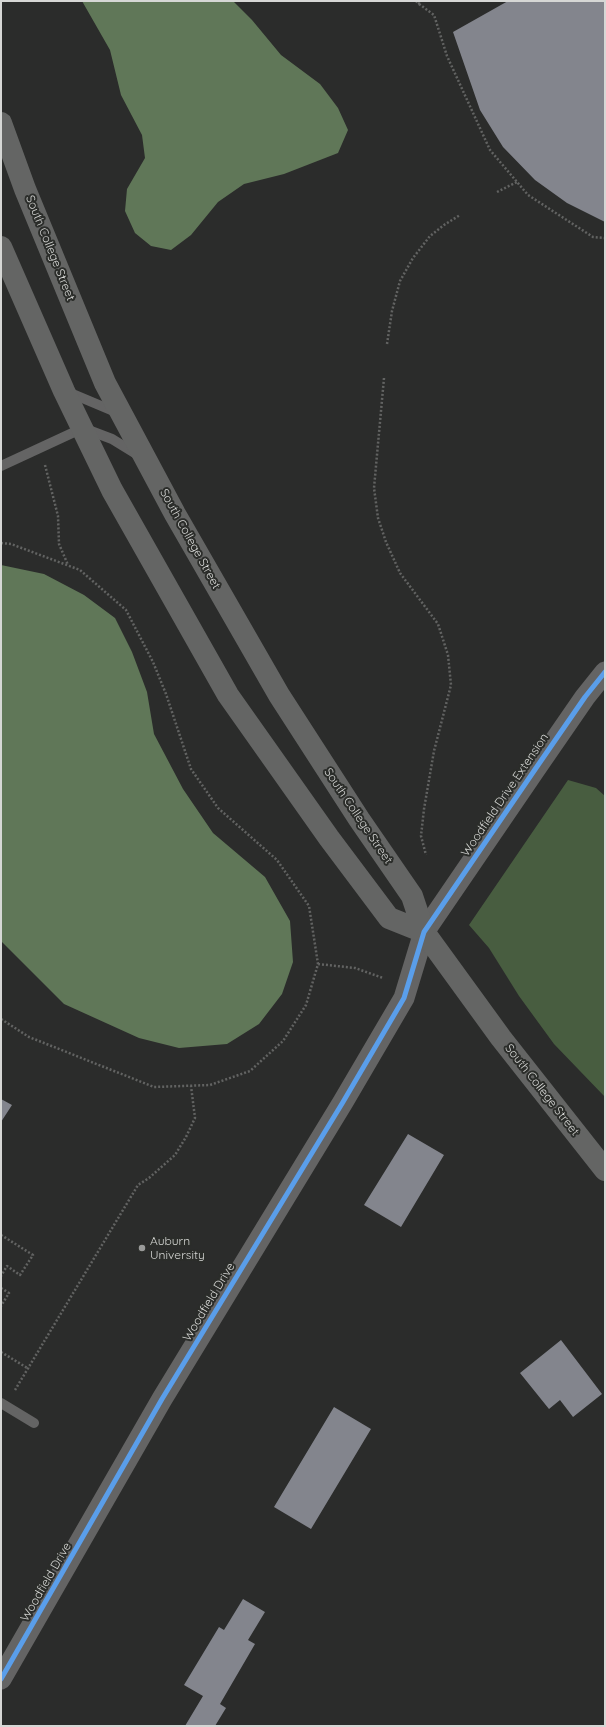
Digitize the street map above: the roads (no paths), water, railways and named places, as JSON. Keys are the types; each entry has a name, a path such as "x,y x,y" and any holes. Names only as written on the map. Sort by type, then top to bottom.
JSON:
{"main road":[{"name":"South College Street","path":"1,123 25,189 105,383 175,514 279,695 359,819 412,896 424,932 501,1038 605,1170"},
{"path":"1,247 64,390 112,490 228,695 329,838 388,918 424,932"}],"street":[{"name":"Woodfield Drive Extension","path":"424,932 536,768 605,672"},
{"name":"Woodfield Drive","path":"1,1679 162,1399 343,1102 404,998 424,932"}],"lane":[{"path":"64,390 122,415"},
{"path":"1,466 83,428 112,439 147,460"},
{"path":"3,1404 34,1423"}],"place":[{"name":"Auburn University","path":"142,1248"}]}
